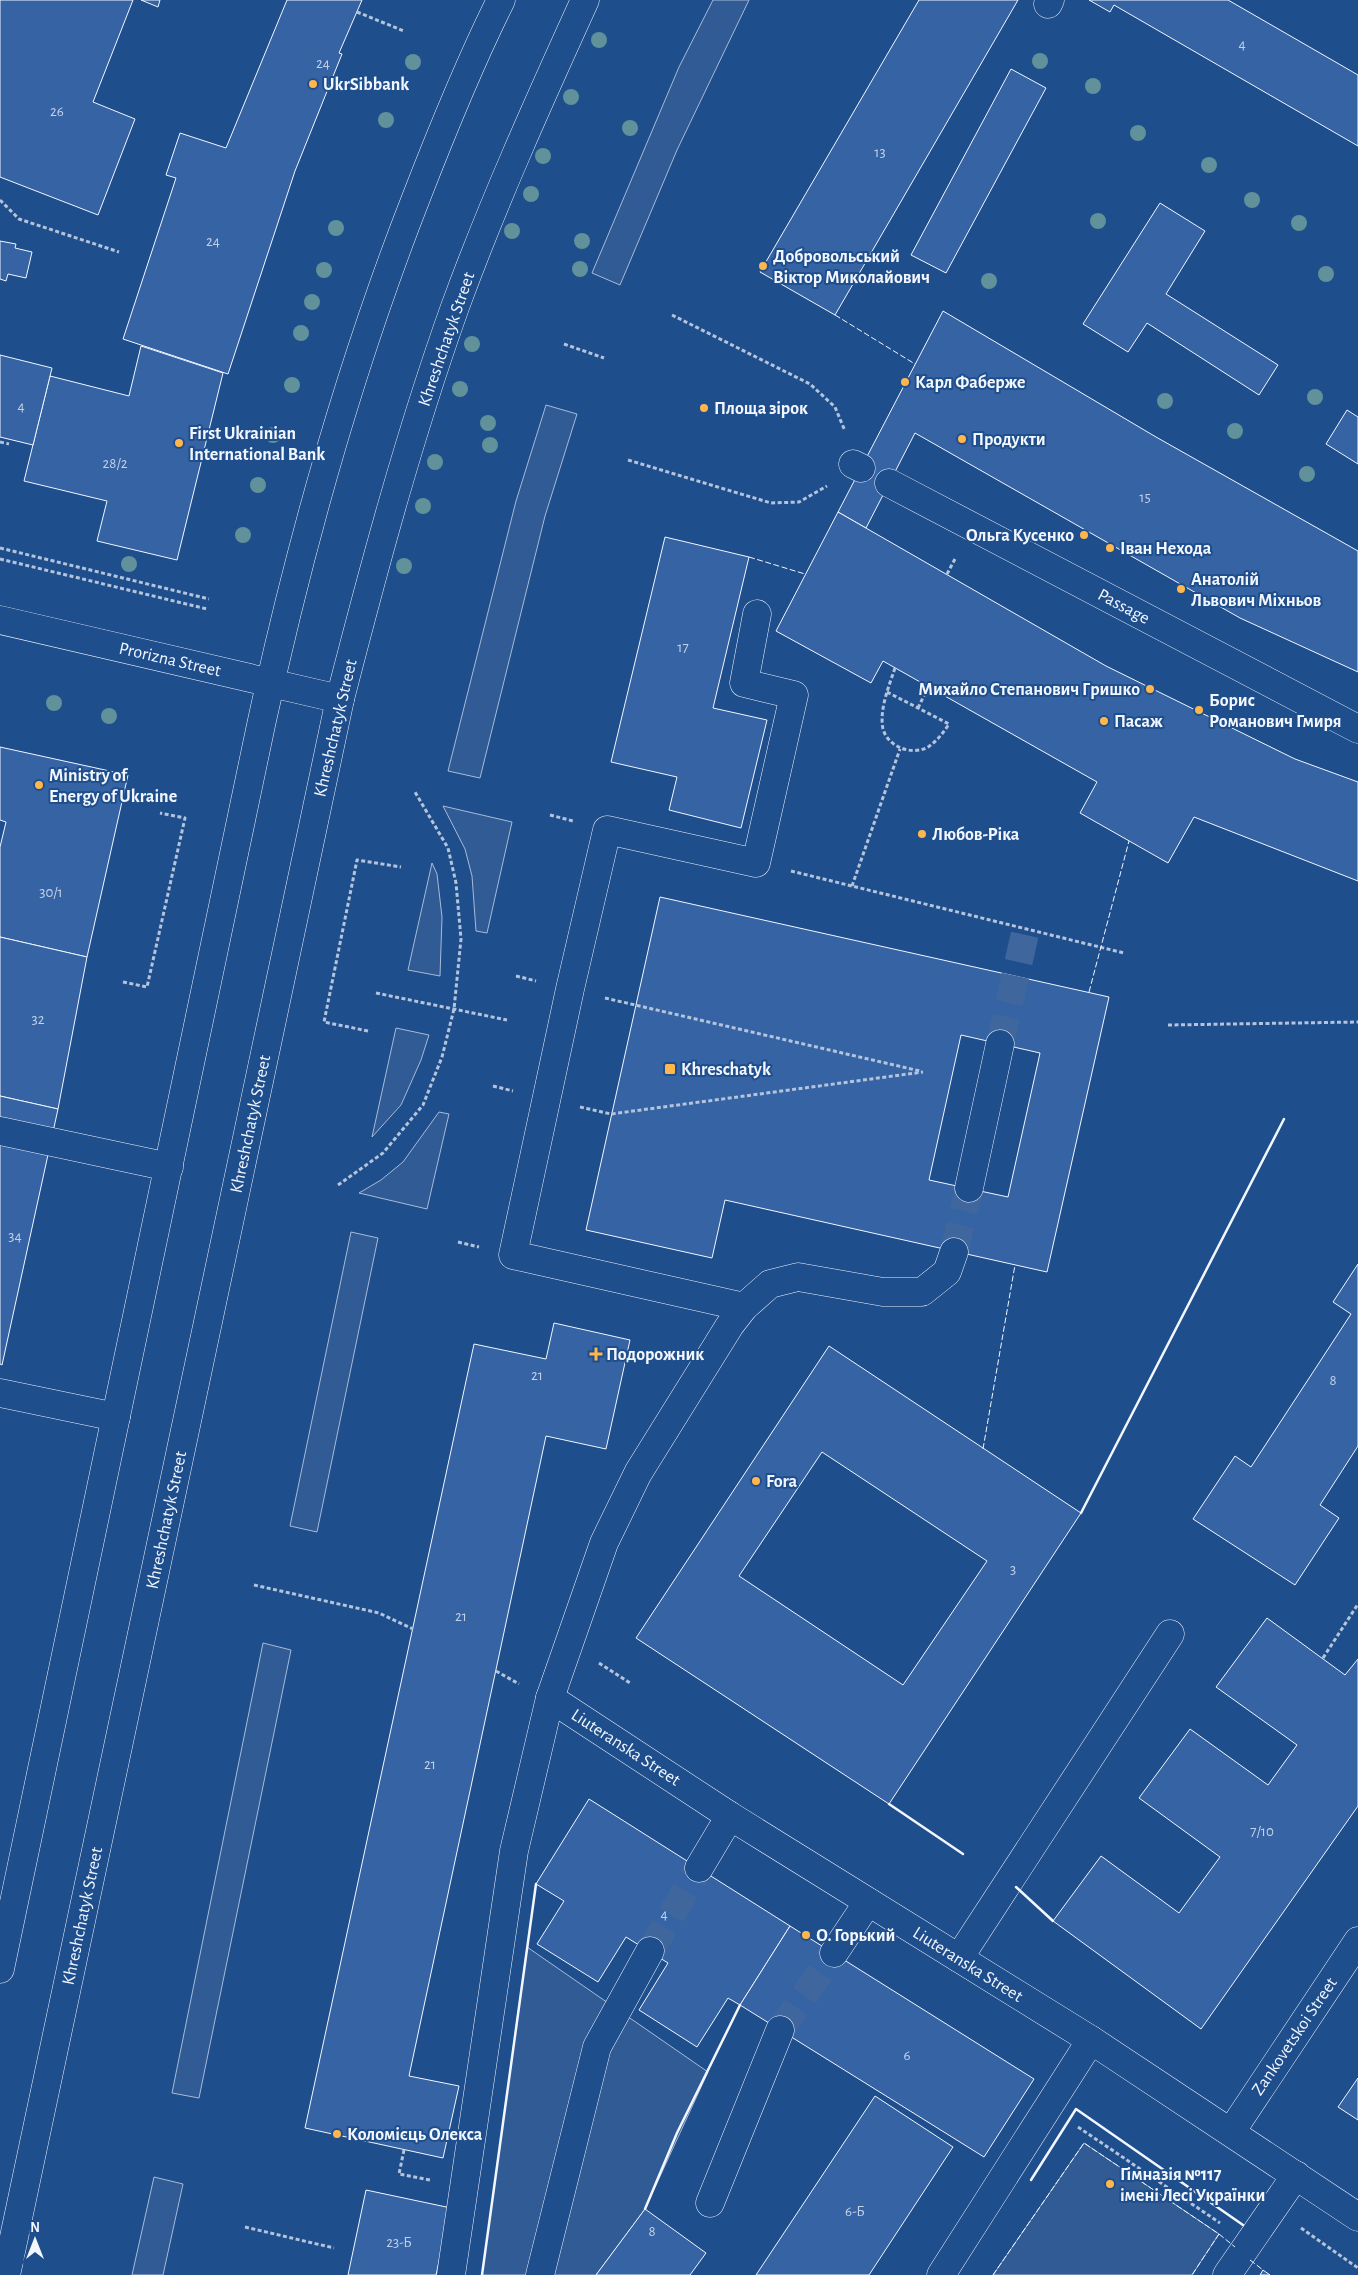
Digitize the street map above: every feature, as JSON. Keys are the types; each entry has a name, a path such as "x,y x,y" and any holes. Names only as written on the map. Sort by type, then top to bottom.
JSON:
{"main road":[{"path":"0,1969 270,683 304,539 343,404 388,271 438,140 501,0"},
{"name":"Khreshchatyk Street","path":"6,2275 340,699 393,500 455,307 506,176 585,0"},
{"name":"Passage","path":"889,483 1358,729"},
{"path":"744,1307 513,1255 568,998 607,830 756,863 794,695 744,682 757,614"},
{"name":"Prorizna Street","path":"0,620 340,699"},
{"path":"968,1188 1000,1044"},
{"path":"0,1131 169,1167"},
{"path":"451,2275 514,1852 550,1698 604,1543 638,1473 730,1325 744,1307 770,1284 798,1277 883,1292 922,1292 946,1272 954,1252"},
{"path":"0,1393 116,1417"},
{"path":"960,1958 1170,1634"},
{"name":"Liuteranska Street","path":"550,1698 730,1816 1090,2040 1358,2217"},
{"path":"699,1868 730,1816"},
{"path":"834,1953 868,1902"},
{"name":"Zankovetskoi Street","path":"1231,2132 1358,1941"},
{"path":"540,2275 597,2047 650,1951"},
{"path":"710,2203 780,2030"},
{"path":"941,2275 1090,2040"},
{"path":"1227,2275 1296,2175"}],"path":[{"path":"357,12 404,31"},
{"path":"0,200 19,219 119,252"},
{"path":"628,460 772,503 800,502 857,466 848,436 835,407 810,384 672,315"},
{"path":"564,344 604,358"},
{"path":"0,442 9,444"},
{"path":"0,548 209,599"},
{"path":"0,559 206,609"},
{"path":"888,692 949,724 940,737 926,748 900,749 888,740 883,728 884,706 888,692 895,668"},
{"path":"918,708 928,687"},
{"path":"852,886 900,749"},
{"path":"338,1185 383,1153 424,1105 442,1057 454,1009 461,939 456,883 448,848 415,792"},
{"path":"123,982 148,987 170,892 185,818 160,813"},
{"path":"368,1031 324,1022 357,860 401,867"},
{"path":"756,863 1124,953"},
{"path":"376,993 507,1020"},
{"path":"612,1114 923,1072 636,1006"},
{"path":"1168,1025 1358,1022"},
{"path":"254,1585 379,1613 413,1629"},
{"path":"1323,1658 1358,1604"},
{"path":"496,1671 524,1687"},
{"path":"1071,2134 1076,2126 1249,2243"},
{"path":"404,2150 399,2174 464,2188"},
{"path":"1273,2209 1358,2268"},
{"path":"245,2227 334,2248"}],"shaded area":[{"path":"713,0 749,0 677,150 620,285 592,273 679,67"},
{"path":"546,405 577,414 545,516 480,778 448,771 516,501"},
{"path":"443,806 512,822 487,933 476,931 472,876 465,849"},
{"path":"432,863 437,874 442,917 440,976 408,970"},
{"path":"396,1028 429,1035 421,1060 401,1105 372,1137"},
{"path":"439,1112 449,1114 427,1209 359,1193 381,1180 403,1162"},
{"path":"351,1232 378,1238 317,1532 290,1526"},
{"path":"263,1643 291,1650 199,2098 172,2093"},
{"path":"527,1947 708,2072 645,2209 596,2275 482,2275"},
{"path":"1084,2143 1219,2234 1192,2275 993,2275"},
{"path":"154,2177 183,2184 163,2275 132,2275"}],"building":[{"path":"0,0 133,0 93,102 135,119 98,215 0,177"},
{"path":"141,0 160,0 158,7"},
{"path":"287,0 362,0 339,53 342,54 295,171 228,374 123,339 176,178 166,175 180,133 226,148"},
{"path":"919,0 1018,0 835,315 760,272"},
{"path":"1089,0 1228,0 1358,75 1358,146 1114,5 1110,12"},
{"path":"1011,69 1046,88 946,273 911,255"},
{"path":"1160,203 1205,231 1166,294 1278,365 1259,395 1147,323 1128,352 1083,324"},
{"path":"0,241 16,244 15,248 32,252 26,278 8,274 6,281 0,279"},
{"path":"943,311 1156,437 1358,551 1358,672 1240,618 915,433 866,528 838,512"},
{"path":"141,346 223,373 177,560 97,541 107,501 24,481 50,376 129,396"},
{"path":"0,355 52,368 33,445 0,437"},
{"path":"1347,410 1358,417 1358,464 1326,444"},
{"name":"Пасаж","path":"838,512 1106,666 1295,759 1358,782 1358,881 1194,817 1168,863 1080,813 1097,782 883,661 871,683 776,631"},
{"path":"665,537 749,557 713,708 767,720 741,828 669,810 677,777 611,762"},
{"path":"0,747 128,775 87,957 0,937 0,847 6,822 0,820"},
{"path":"660,897 1109,997 1047,1272 725,1200 712,1258 586,1230","holes":["961,1035 1040,1053 1008,1197 929,1180"]},
{"path":"0,937 87,957 58,1109 0,1096"},
{"path":"0,1096 58,1109 2,1365 0,1364"},
{"path":"1358,1264 1358,1446 1320,1505 1339,1518 1295,1585 1193,1519 1235,1456 1251,1467 1351,1314 1333,1302"},
{"path":"554,1323 630,1340 606,1449 546,1436 409,2076 459,2086 443,2158 305,2128 474,1344 546,1359"},
{"path":"829,1346 1081,1513 889,1804 636,1638","holes":["822,1452 987,1561 903,1685 739,1576"]},
{"path":"1267,1618 1345,1675 1358,1659 1358,1806 1201,2029 1053,1921 1101,1856 1179,1913 1220,1857 1139,1798 1190,1729 1268,1785 1297,1745 1216,1687"},
{"path":"589,1799 790,1926 740,2005 728,1998 697,2047 639,2010 668,1963 626,1937 598,1982 537,1944 564,1901 536,1884"},
{"path":"790,1926 1034,2079 984,2157 740,2005"},
{"path":"1358,2078 1358,2120 1338,2107"},
{"path":"875,2096 953,2147 869,2275 756,2275"},
{"path":"366,2190 451,2208 436,2275 348,2275"},
{"path":"645,2209 706,2253 690,2275 596,2275"},
{"path":"1263,2270 1270,2275 1260,2275"}],"tunnel":[{"path":"1000,1044 1026,929"},
{"path":"954,1252 969,1188"},
{"path":"650,1951 699,1868"},
{"path":"780,2030 834,1953"}],"fence":[{"path":"835,315 915,364"},
{"path":"749,557 805,574"},
{"path":"1089,992 1129,841"},
{"path":"983,1449 1015,1265"},
{"path":"993,2275 1084,2143 1219,2234 1192,2275"},
{"path":"1219,2234 1235,2247"},
{"path":"1250,2260 1263,2270"}],"wall":[{"path":"1081,1513 1284,1119"},
{"path":"889,1804 963,1854"},
{"path":"482,2275 536,1884"},
{"path":"1016,1887 1053,1921"},
{"path":"645,2209 677,2133 740,2005"},
{"path":"1031,2180 1076,2109 1243,2225"}],"place":[{"name":"UkrSibbank","path":"313,84"},
{"name":"Добровольський Віктор Миколайович","path":"763,266"},
{"name":"Карл Фаберже","path":"905,382"},
{"name":"Площа зірок","path":"704,408"},
{"name":"Продукти","path":"962,439"},
{"name":"First Ukrainian International Bank","path":"179,443"},
{"name":"Ольга Кусенко","path":"1084,535"},
{"name":"Іван Нехода","path":"1110,548"},
{"name":"Анатолій Львович Міхньов","path":"1181,589"},
{"name":"Михайло Степанович Гришко","path":"1150,689"},
{"name":"Борис Романович Гмиря","path":"1199,710"},
{"name":"Пасаж","path":"1104,721"},
{"name":"Ministry of Energy of Ukraine","path":"39,785"},
{"name":"Любов-Ріка","path":"922,834"},
{"name":"Khreschatyk","path":"670,1069"},
{"name":"Подорожник","path":"596,1354"},
{"name":"Fora","path":"756,1481"},
{"name":"О. Горький","path":"806,1935"},
{"name":"Коломієць Олекса","path":"337,2134"},
{"name":"Гімназія №117 імені Лесі Українки","path":"1110,2184"}]}
